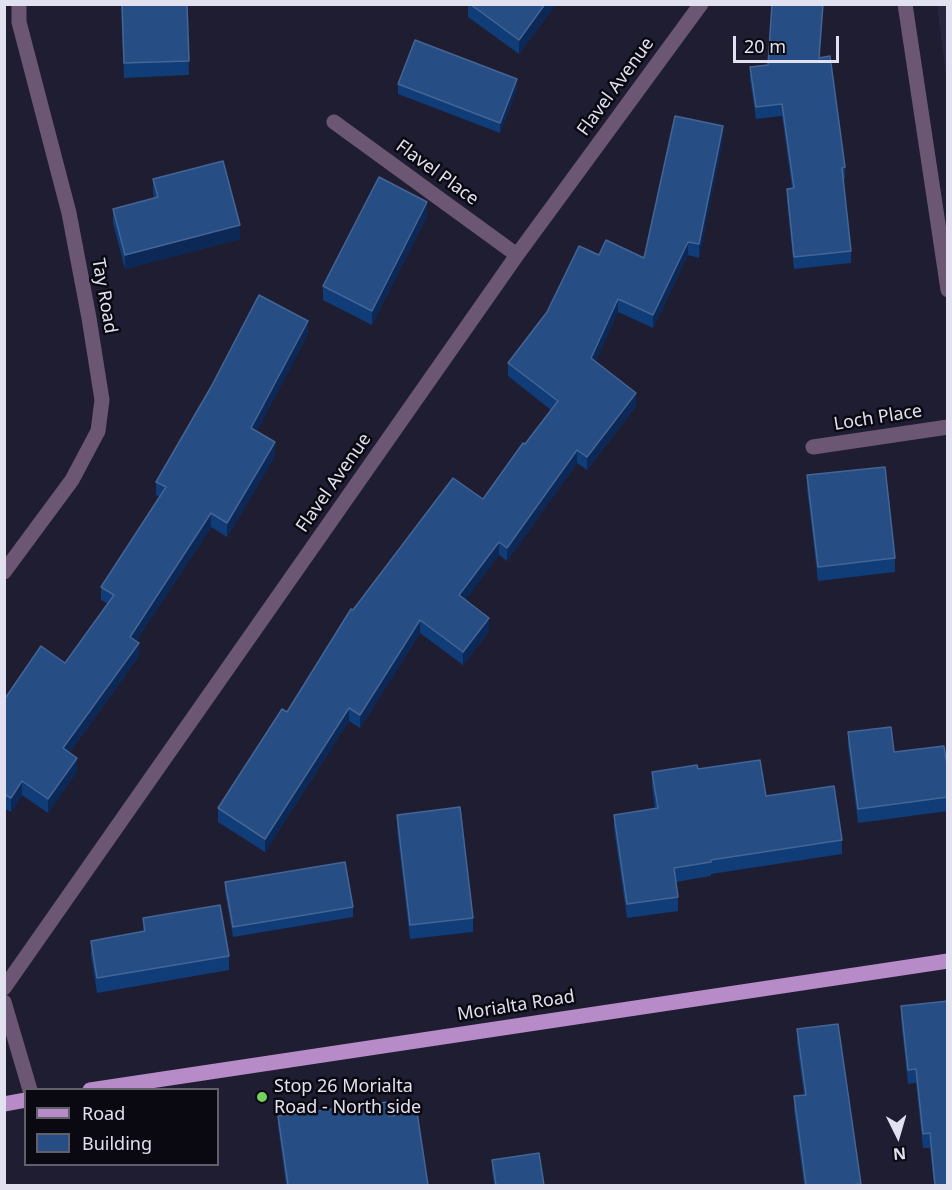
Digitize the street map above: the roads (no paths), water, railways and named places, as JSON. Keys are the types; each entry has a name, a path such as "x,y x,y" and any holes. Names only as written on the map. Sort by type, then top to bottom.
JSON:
{"main road":[{"name":"Morialta Road","path":"97,1088 948,961"},
{"path":"4,1104 24,1100"}],"street":[{"name":"Tay Road","path":"4,572 72,480 98,431 102,400 69,213 19,22 19,4"},
{"name":"Flavel Avenue","path":"4,988 517,255 701,4"},
{"path":"905,4 948,290"},
{"name":"Flavel Place","path":"334,122 517,255"},
{"name":"Loch Place","path":"813,447 948,427"},
{"path":"4,1002 30,1088"}],"place":[{"name":"Stop 26 Morialta Road - North side","path":"262,1097"}]}
